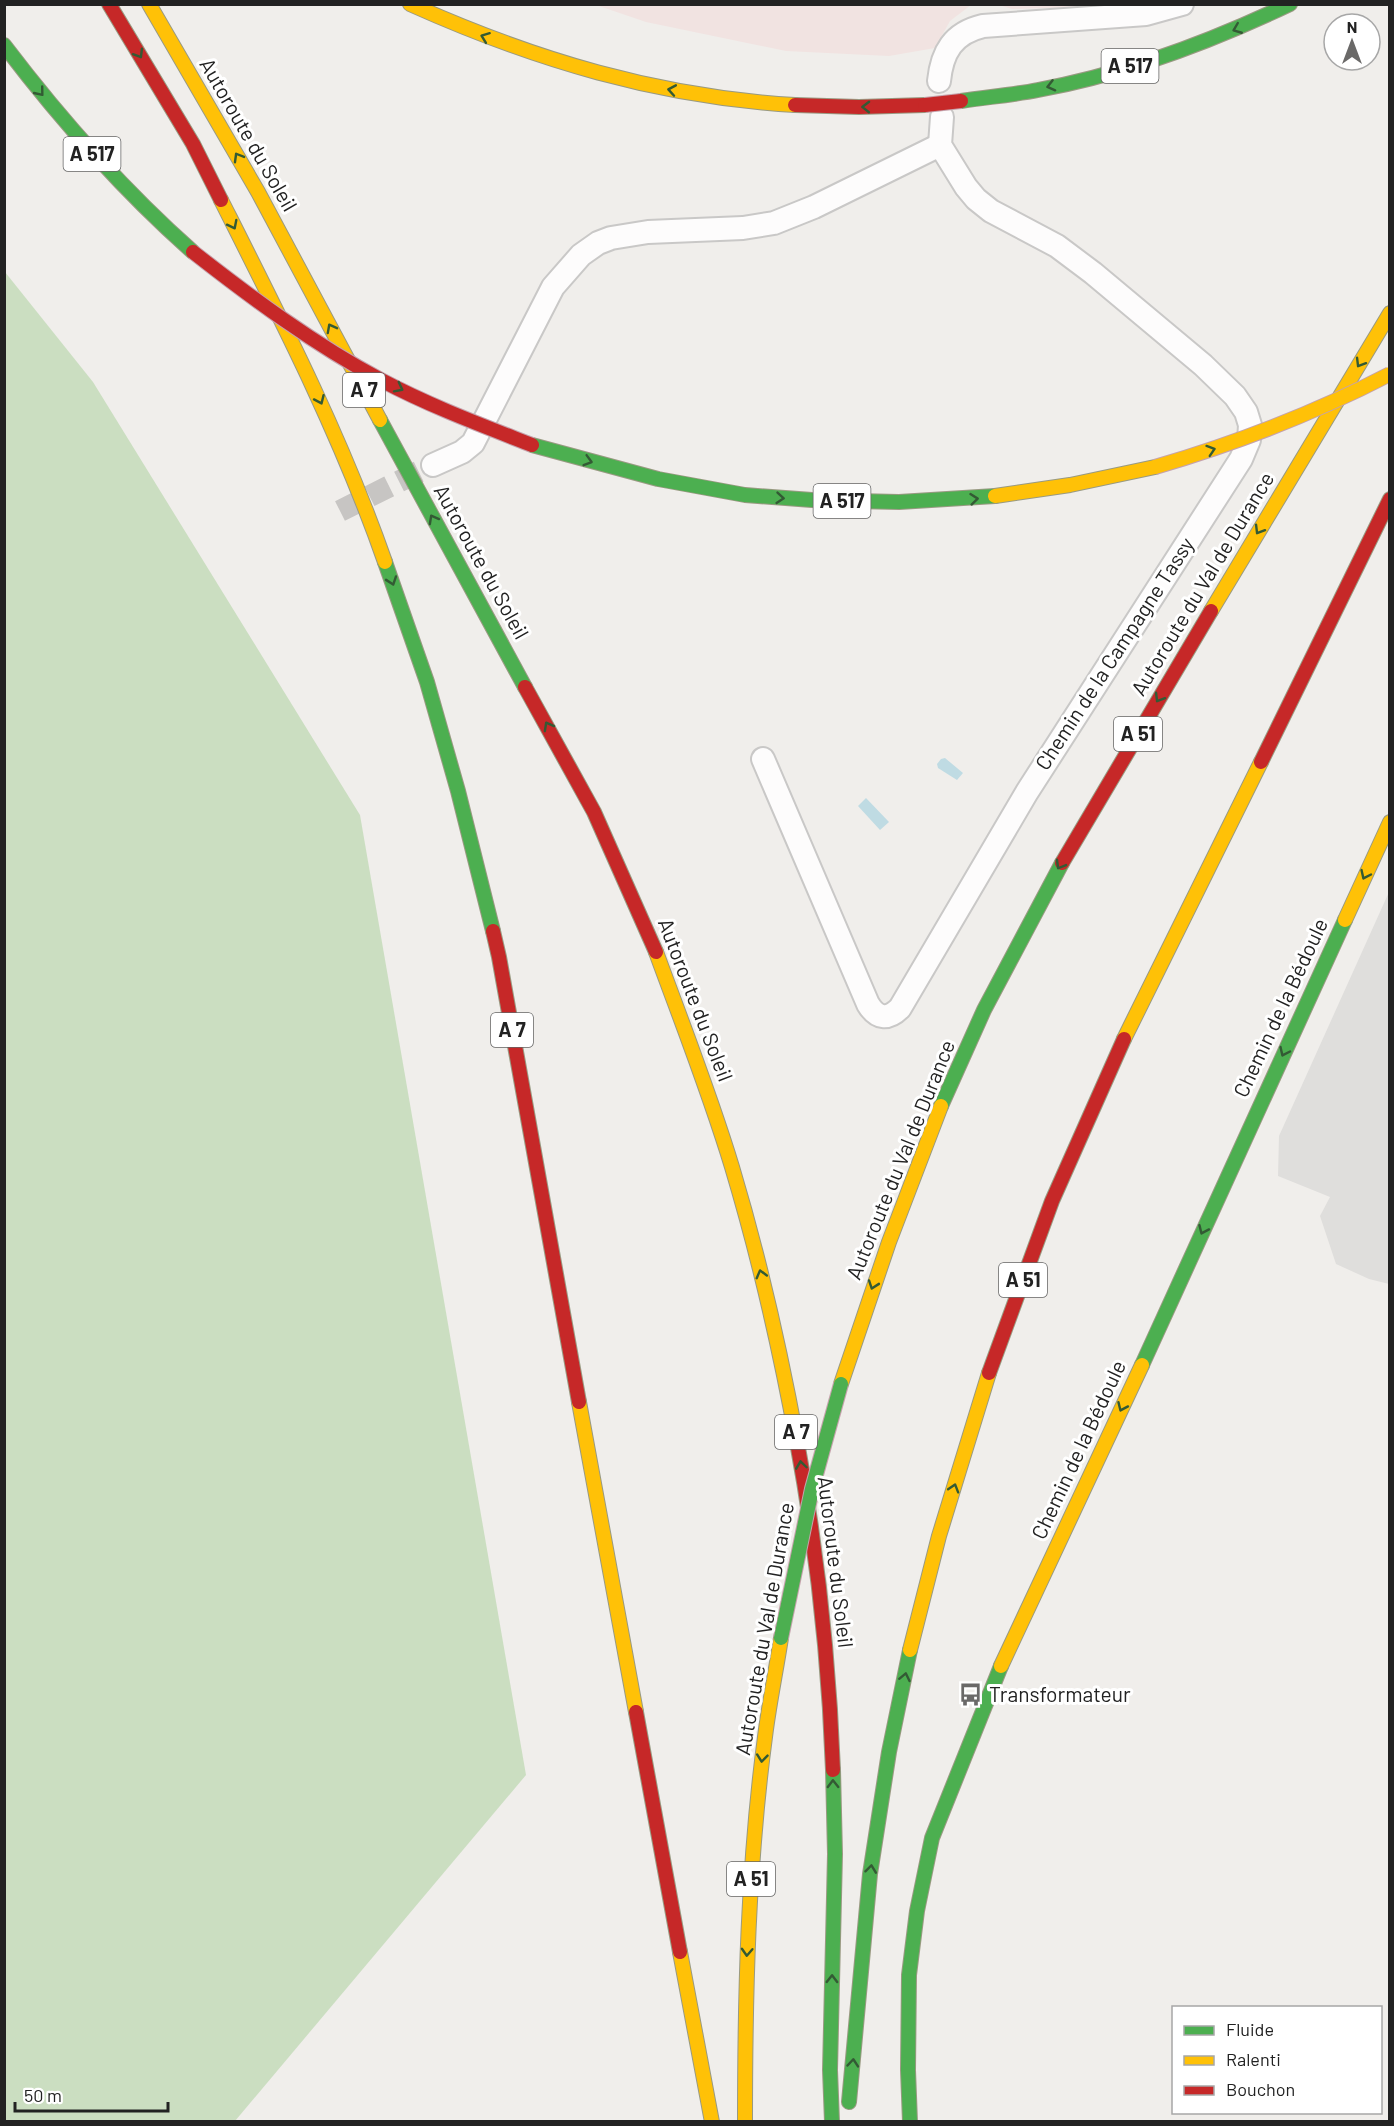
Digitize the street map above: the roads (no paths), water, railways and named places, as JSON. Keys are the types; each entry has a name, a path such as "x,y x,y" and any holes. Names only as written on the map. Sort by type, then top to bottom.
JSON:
{"main road":[{"name":"A 7","path":"109,4 193,144 311,379 343,451 382,553 426,682 458,791 499,957 595,1493 712,2121"},
{"name":"Autoroute du Soleil","path":"149,4 258,192 424,503 594,812 648,934 705,1085 732,1167 773,1318 798,1447 819,1585 828,1682 835,1854 830,2070 832,2121"},
{"name":"A 517","path":"410,4 476,34 534,56 638,84 719,98 800,105 933,111 961,101 1039,89 1118,70 1189,48 1290,4"},
{"name":"A 517","path":"4,45 93,155 166,229 270,311 363,370 461,417 532,445 653,478 737,494 867,502 950,501 993,497 1081,484 1155,467 1202,453 1328,405 1389,374"},
{"name":"Autoroute du Val de Durance","path":"745,2121 746,1968 751,1876 763,1750 781,1638 812,1489 841,1384 892,1231 915,1170 967,1048 1022,934 1102,793 1389,313"},
{"name":"A 51","path":"848,2112 865,1915 890,1750 924,1593 992,1366 1045,1222 1100,1094 1160,965 1389,499"},
{"name":"Chemin de la Bédoule","path":"910,2121 909,1975 917,1911 932,1838 1009,1647 1076,1509 1389,822"}],"street":[{"path":"939,81 942,59 957,38 970,29 1094,12 1146,14 1182,4"},
{"path":"434,465 462,452 473,443 501,393 554,287 571,265 598,243 629,234 743,228 774,223 813,207 940,145 933,111"},
{"name":"Chemin de la Campagne Tassy","path":"763,759 868,1004 873,1012 883,1017 893,1015 900,1008 1027,792 1241,459 1249,440 1250,425 1246,412 1235,396 1218,379 1093,273 1057,246 991,211 976,199 940,145"}],"water":[{"path":"945,758 963,773 957,780 938,768 937,764"},
{"path":"866,798 889,822 880,830 858,806"}],"tunnel":[{"path":"340,511 422,470"}],"place":[{"name":"Transformateur","path":"971,1695"}]}
